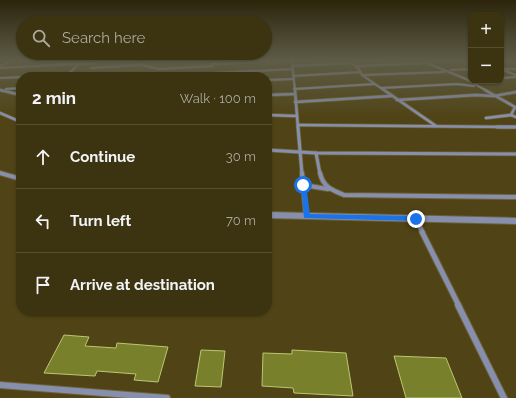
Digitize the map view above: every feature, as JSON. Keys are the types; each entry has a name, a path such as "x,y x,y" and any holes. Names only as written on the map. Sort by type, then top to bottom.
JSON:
{"street":[{"path":"293,80 306,216"},
{"path":"369,80 436,126"},
{"path":"467,80 515,107 511,115"},
{"path":"294,88 375,84"},
{"path":"381,88 457,84 476,86"},
{"path":"2,90 16,89"},
{"path":"2,90 16,94"},
{"path":"397,100 476,95 494,96 516,92"},
{"path":"272,95 295,94"},
{"path":"295,102 391,96"},
{"path":"0,113 16,120"},
{"path":"272,115 297,116"},
{"path":"486,118 511,115 516,117"},
{"path":"298,125 516,127"},
{"path":"272,150 316,153 516,154"},
{"path":"316,153 322,182 329,189"},
{"path":"0,173 16,178"},
{"path":"303,185 329,189 344,195 516,198"},
{"path":"272,215 516,221"},
{"path":"416,219 504,398"},
{"path":"0,385 167,398"}],"building":[{"path":"64,335 89,337 85,346 116,348 117,343 168,347 158,382 134,380 136,374 97,371 95,376 44,373"},
{"path":"201,350 225,351 221,387 195,386"},
{"path":"292,350 346,353 353,396 294,393 293,388 262,386 263,353 292,354"},
{"path":"394,356 446,358 462,398 406,398"}],"route":[{"path":"303,185 306,216 416,219"}]}
